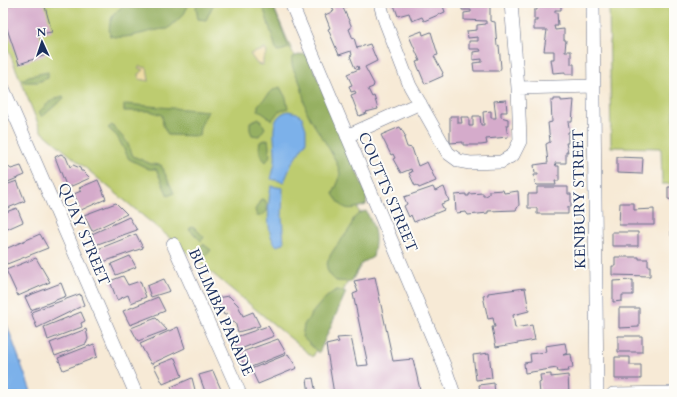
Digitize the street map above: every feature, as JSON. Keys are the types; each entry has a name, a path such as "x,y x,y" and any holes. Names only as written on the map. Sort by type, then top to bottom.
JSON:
{"street":[{"name":"COUTTS STREET","path":"291,3 444,365 454,394"},
{"path":"382,3 381,7 385,21 410,86 448,153 458,161 470,163 500,162 513,155 520,141 512,3"},
{"name":"KENBURY STREET","path":"593,3 597,394"},
{"path":"518,88 594,86"},
{"name":"QUAY STREET","path":"3,88 136,394"},
{"path":"347,136 420,103"},
{"name":"BULIMBA PARADE","path":"173,244 240,394"},
{"path":"613,394 674,393"}],"green space":[{"path":"11,3 41,3 42,5 47,3 272,3 369,235 313,357 41,131 3,37 3,5"},
{"path":"129,3 189,4 184,14 168,29 124,37 110,36 109,30 113,16 119,9"},
{"path":"197,3 214,3 206,20 198,19 196,8"},
{"path":"262,3 272,3 289,48 277,52"},
{"path":"609,3 674,3 674,184 662,184 661,148 611,147"},
{"path":"303,54 308,55 367,196 366,205 350,209 343,207 333,194 340,176 337,163 308,114 300,82 292,65 292,57"},
{"path":"48,72 48,78 38,82 24,82 22,80 29,76"},
{"path":"280,87 286,98 288,108 278,112 272,120 258,110 258,105 273,90"},
{"path":"63,96 64,98 42,117 39,112 50,102"},
{"path":"124,104 208,111 200,127 199,136 168,135 163,125 162,115 150,111 124,111"},
{"path":"259,118 265,128 259,136 252,135 250,130 250,122"},
{"path":"112,125 127,142 133,156 151,164 161,165 174,193 168,196 156,169 149,169 129,159 117,136 108,128"},
{"path":"268,139 270,156 266,162 261,155 259,145 260,142"},
{"path":"261,199 265,200 267,204 267,211 262,216 257,216 255,210"},
{"path":"366,211 375,233 373,257 362,263 351,282 336,281 327,270 330,255 350,228 354,218"},
{"path":"193,226 204,237 201,241 189,229"},
{"path":"203,244 211,250 202,260 194,253"},
{"path":"337,290 346,292 319,353 302,337 304,325 323,300"}],"sand":[{"path":"265,49 267,53 263,59 263,65 257,64 250,54"},
{"path":"139,66 147,68 149,81 139,79 138,74 144,70 138,68"}],"water":[{"path":"288,111 297,113 302,117 306,129 306,142 292,163 284,182 271,179 275,160 275,123 282,114"},
{"path":"271,186 283,188 282,217 284,243 277,246 271,235 268,218"},
{"path":"3,314 32,394 3,394"}],"building":[{"path":"19,3 44,3 52,32 39,34 46,55 19,64 3,17 3,7"},
{"path":"330,3 350,3 350,5 343,8 351,25 351,28 349,29 357,48 370,44 377,61 365,67 374,84 373,87 368,89 372,97 374,96 378,109 366,112 367,113 359,116 351,95 356,93 355,91 351,92 349,86 352,85 347,74 359,69 358,66 355,68 350,56 352,55 351,51 339,55 328,29 330,28 325,15 334,11"},
{"path":"390,3 442,3 445,12 424,21 422,17 412,21 409,13 398,16 394,5 391,6"},
{"path":"462,3 490,3 490,21 495,22 497,46 499,45 501,68 499,71 474,71 473,63 482,62 482,59 473,60 473,52 481,51 480,49 469,49 469,41 478,41 478,37 468,38 467,31 477,30 477,25 486,24 486,21 464,20 464,13 471,12 471,10 462,10"},
{"path":"537,3 561,3 561,10 555,10 555,13 557,12 558,26 554,26 555,30 564,29 564,40 566,40 565,51 571,51 571,64 574,64 574,74 565,74 565,72 553,73 551,59 554,59 554,51 544,51 547,30 534,30 534,21 537,21 537,19 534,19 534,10 537,10"},
{"path":"422,31 423,35 431,32 438,55 434,56 443,73 443,76 425,84 416,62 420,61 409,36"},
{"path":"554,99 561,99 561,101 574,100 572,122 568,122 570,132 568,132 568,143 566,143 568,152 566,152 566,163 555,163 556,166 559,166 559,181 555,181 556,185 537,185 535,183 534,175 538,175 538,173 535,173 534,165 548,163 546,144 550,142 548,123 552,122 551,101 554,101"},
{"path":"506,100 507,112 501,112 501,117 508,119 508,125 506,125 508,137 486,139 487,144 481,145 463,145 463,142 450,143 450,116 458,116 458,123 462,123 461,117 469,117 469,126 473,126 473,116 480,116 481,125 484,125 483,112 491,111 491,118 496,118 494,101"},
{"path":"400,127 406,137 404,138 407,147 412,148 418,166 427,162 436,181 419,188 417,185 415,186 409,173 412,172 411,169 401,173 393,159 395,158 393,154 391,155 381,135"},
{"path":"61,154 66,157 70,167 73,165 80,168 81,171 83,171 90,178 67,188 55,157"},
{"path":"617,157 643,158 642,174 617,173"},
{"path":"3,162 11,169 21,166 25,175 3,184"},
{"path":"98,180 106,199 81,210 74,194 81,191 79,188"},
{"path":"17,181 25,201 3,210 3,186"},
{"path":"433,187 435,191 444,187 449,201 441,204 444,210 414,222 411,215 409,217 404,206 407,204 404,197"},
{"path":"537,187 568,187 568,194 571,194 571,207 568,207 568,214 537,214 537,208 528,208 528,194 537,194"},
{"path":"668,187 674,187 674,200 668,199"},
{"path":"503,190 504,193 518,191 519,205 516,210 488,211 488,213 468,215 466,212 456,213 455,195 466,194 466,196 469,196 469,194 483,193 483,196 486,196 489,194 489,191"},
{"path":"116,203 127,214 92,231 84,215"},
{"path":"620,203 634,203 634,210 654,209 654,225 619,225"},
{"path":"17,208 23,222 3,231 3,213"},
{"path":"129,217 137,230 95,245 92,234"},
{"path":"671,220 674,220 674,236 671,236"},
{"path":"612,232 638,232 638,246 612,246"},
{"path":"40,234 48,248 7,264 3,255 3,250"},
{"path":"136,234 143,248 103,262 98,249"},
{"path":"130,256 136,267 116,275 111,264"},
{"path":"615,257 639,257 639,259 648,259 650,276 612,275 612,266 615,266"},
{"path":"36,258 50,282 18,296 6,270"},
{"path":"123,276 128,285 140,281 146,297 131,303 128,295 117,300 110,281"},
{"path":"375,277 393,361 413,359 421,394 334,394 326,345 339,342 337,338 351,337 357,366 368,365 353,294 358,292 354,281"},
{"path":"164,279 170,291 151,297 147,286"},
{"path":"633,280 633,295 622,295 622,301 613,302 613,281"},
{"path":"61,283 66,296 31,310 25,297"},
{"path":"525,288 529,311 513,315 515,328 532,325 535,340 496,347 492,327 495,327 493,318 488,319 483,296 488,295 488,293"},
{"path":"80,294 84,305 37,328 31,312"},
{"path":"229,296 238,305 243,316 253,312 260,326 238,332 235,322 229,323 226,319 229,318 227,313 224,315 216,298"},
{"path":"158,297 165,311 130,325 123,311"},
{"path":"619,308 639,308 639,327 619,328"},
{"path":"81,312 85,321 81,323 82,327 48,340 44,327"},
{"path":"156,318 167,330 138,341 131,328"},
{"path":"268,326 274,336 238,350 233,338"},
{"path":"178,327 185,348 151,364 140,344"},
{"path":"86,329 88,339 86,344 55,356 50,343"},
{"path":"618,336 642,336 642,352 618,352"},
{"path":"278,339 286,353 246,369 239,353"},
{"path":"565,343 567,353 563,355 571,354 573,368 568,368 569,371 558,372 557,368 525,373 524,363 531,362 530,354 546,352 545,346"},
{"path":"94,344 97,357 63,370 58,358"},
{"path":"489,353 492,378 476,380 473,355"},
{"path":"288,354 297,368 258,384 251,369"},
{"path":"615,357 630,357 630,365 641,365 641,379 615,379"},
{"path":"175,358 182,376 163,384 154,366"},
{"path":"213,371 223,394 206,394 199,375"},
{"path":"551,374 551,377 568,375 569,394 540,394 540,375"},
{"path":"192,378 196,394 174,394 171,387"},
{"path":"313,378 316,394 309,394 307,379"},
{"path":"494,383 495,394 480,394 479,385"}]}
